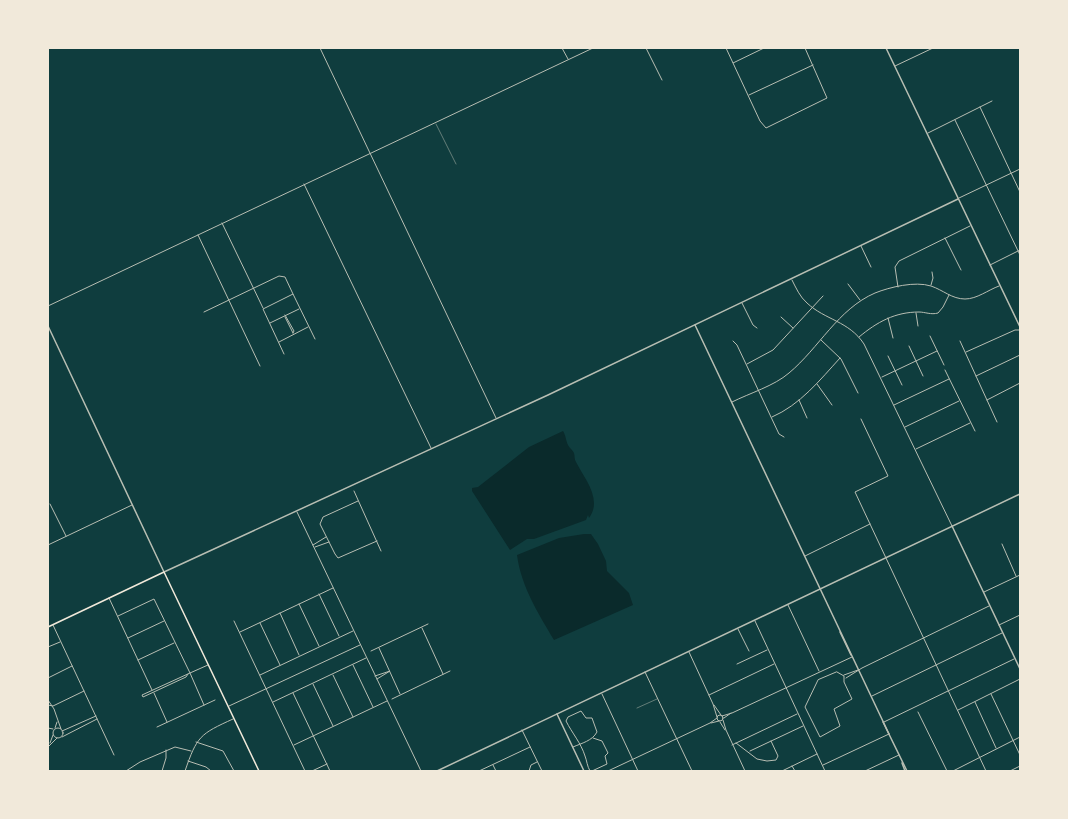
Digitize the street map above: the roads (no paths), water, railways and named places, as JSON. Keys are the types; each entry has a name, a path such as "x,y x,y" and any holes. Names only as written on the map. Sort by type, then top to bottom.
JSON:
{"main road":[{"path":"48,627 164,572 259,771"}],"street":[{"path":"320,48 496,419"},
{"path":"562,48 568,60"},
{"path":"48,306 197,234 593,48"},
{"path":"646,48 662,80"},
{"path":"726,48 760,121 766,128 826,99 827,95 805,48"},
{"path":"733,62 764,48"},
{"path":"886,48 1020,328 965,352"},
{"path":"895,66 933,48"},
{"path":"749,96 813,65"},
{"path":"927,133 992,101"},
{"path":"980,107 1020,192"},
{"path":"955,120 1020,255"},
{"path":"48,326 164,572 496,419 742,303 1020,169"},
{"path":"303,184 432,448"},
{"path":"222,223 284,354"},
{"path":"898,287 895,271 896,263 903,258 971,225"},
{"path":"197,234 260,366"},
{"path":"945,238 961,270"},
{"path":"861,246 871,267"},
{"path":"989,265 1020,250"},
{"path":"931,286 933,278 932,272"},
{"path":"204,312 253,288 282,276 286,279 315,339"},
{"path":"792,279 800,295 813,308 838,320 859,337 866,347 1020,669"},
{"path":"848,284 860,301"},
{"path":"732,402 788,374 838,320 860,301 878,292 918,284 931,286 958,299 969,299 999,285"},
{"path":"263,308 293,294"},
{"path":"859,337 871,326 888,318 916,312 938,313 949,295"},
{"path":"746,365 771,352 823,296"},
{"path":"742,303 753,325 757,328"},
{"path":"270,322 300,308"},
{"path":"916,312 918,326"},
{"path":"285,316 294,331 294,334"},
{"path":"781,317 794,328"},
{"path":"888,318 893,338"},
{"path":"695,325 906,771"},
{"path":"279,342 309,327"},
{"path":"930,336 944,365"},
{"path":"821,339 840,358 858,393"},
{"path":"732,341 737,345 779,434 784,437"},
{"path":"960,341 997,422"},
{"path":"909,346 923,376"},
{"path":"881,377 937,351"},
{"path":"976,376 1020,355"},
{"path":"888,356 902,385"},
{"path":"771,417 786,410 817,384 840,358"},
{"path":"945,370 974,431"},
{"path":"894,405 949,379"},
{"path":"987,400 1020,383"},
{"path":"817,384 832,405"},
{"path":"798,400 808,418"},
{"path":"905,427 960,401"},
{"path":"861,419 888,476 855,492 986,771"},
{"path":"915,449 970,423"},
{"path":"354,491 381,551"},
{"path":"437,771 1020,494"},
{"path":"358,501 321,520 320,524 326,537 335,554 341,558 377,541"},
{"path":"50,504 66,537"},
{"path":"48,545 132,505"},
{"path":"296,511 420,771"},
{"path":"805,557 870,524"},
{"path":"313,545 326,537"},
{"path":"321,540 323,545"},
{"path":"314,548 329,542"},
{"path":"1002,544 1016,576"},
{"path":"983,592 1020,575"},
{"path":"239,632 333,588"},
{"path":"319,594 340,637"},
{"path":"109,598 168,722"},
{"path":"118,616 154,599 204,705"},
{"path":"299,604 320,646"},
{"path":"788,605 819,672"},
{"path":"845,678 990,606"},
{"path":"280,613 300,656"},
{"path":"999,625 1020,615"},
{"path":"128,638 165,621"},
{"path":"234,621 305,771"},
{"path":"754,621 825,771"},
{"path":"260,622 280,665"},
{"path":"371,651 428,624"},
{"path":"53,625 114,755"},
{"path":"422,627 444,674"},
{"path":"738,628 749,650"},
{"path":"260,675 354,630"},
{"path":"871,696 1002,632"},
{"path":"48,647 61,641"},
{"path":"138,660 175,643"},
{"path":"228,706 360,644"},
{"path":"378,648 401,694"},
{"path":"737,664 768,650"},
{"path":"688,652 713,704 717,718 726,730"},
{"path":"710,723 719,721 732,713 852,656"},
{"path":"273,702 367,658"},
{"path":"883,722 1015,658"},
{"path":"189,674 185,674 142,695 143,697 186,677 208,664"},
{"path":"709,695 775,664"},
{"path":"353,665 373,707"},
{"path":"48,678 73,666"},
{"path":"844,676 859,670"},
{"path":"375,676 390,671"},
{"path":"377,679 390,671"},
{"path":"392,698 450,671"},
{"path":"645,672 692,771"},
{"path":"837,672 844,676 844,682 852,699 834,709 840,726 820,737 805,707 818,680 837,672"},
{"path":"333,674 353,717"},
{"path":"957,710 1020,679"},
{"path":"313,684 334,726"},
{"path":"48,705 53,706 84,691"},
{"path":"293,693 330,771"},
{"path":"601,693 638,771"},
{"path":"991,694 1020,755"},
{"path":"48,700 53,706 62,737"},
{"path":"157,727 215,700"},
{"path":"293,745 387,701"},
{"path":"975,702 996,748"},
{"path":"713,704 723,719 726,730 745,771"},
{"path":"573,748 580,744 592,738 597,730 592,718 586,718 581,711 570,716 566,721 580,744 591,771 607,764 604,756 608,753 602,740 592,738"},
{"path":"918,712 947,771"},
{"path":"608,771 710,723 721,716 732,713"},
{"path":"557,714 584,771"},
{"path":"732,744 798,714"},
{"path":"48,728 61,730 96,716"},
{"path":"48,747 58,738 98,719"},
{"path":"185,771 191,751 196,742 206,732 234,719"},
{"path":"50,744 52,733 57,721"},
{"path":"750,752 804,725"},
{"path":"522,730 542,771"},
{"path":"52,733 58,738"},
{"path":"822,765 889,734"},
{"path":"953,771 1020,737"},
{"path":"736,743 763,761 776,760 778,756 771,741"},
{"path":"196,742 223,751 234,771"},
{"path":"126,771 166,750 175,747 191,751"},
{"path":"479,771 530,747"},
{"path":"162,771 166,758 166,750"},
{"path":"782,771 817,754"},
{"path":"865,771 899,755"},
{"path":"188,761 206,767 211,771"},
{"path":"529,771 531,765 537,762"},
{"path":"312,771 327,764"},
{"path":"493,764 496,771"},
{"path":"792,766 795,771"},
{"path":"1010,771 1020,766"}],"lane":[{"path":"435,122 456,164"},
{"path":"637,708 657,699"}],"water":[{"path":"563,431 569,446 574,453 575,461 591,489 594,503 593,511 589,518 588,515 586,520 534,539 527,539 510,550 472,491 472,488 478,487 529,447"},
{"path":"591,534 598,544 606,561 607,571 629,593 633,605 554,640 526,588 522,578 517,555 559,538"}]}
